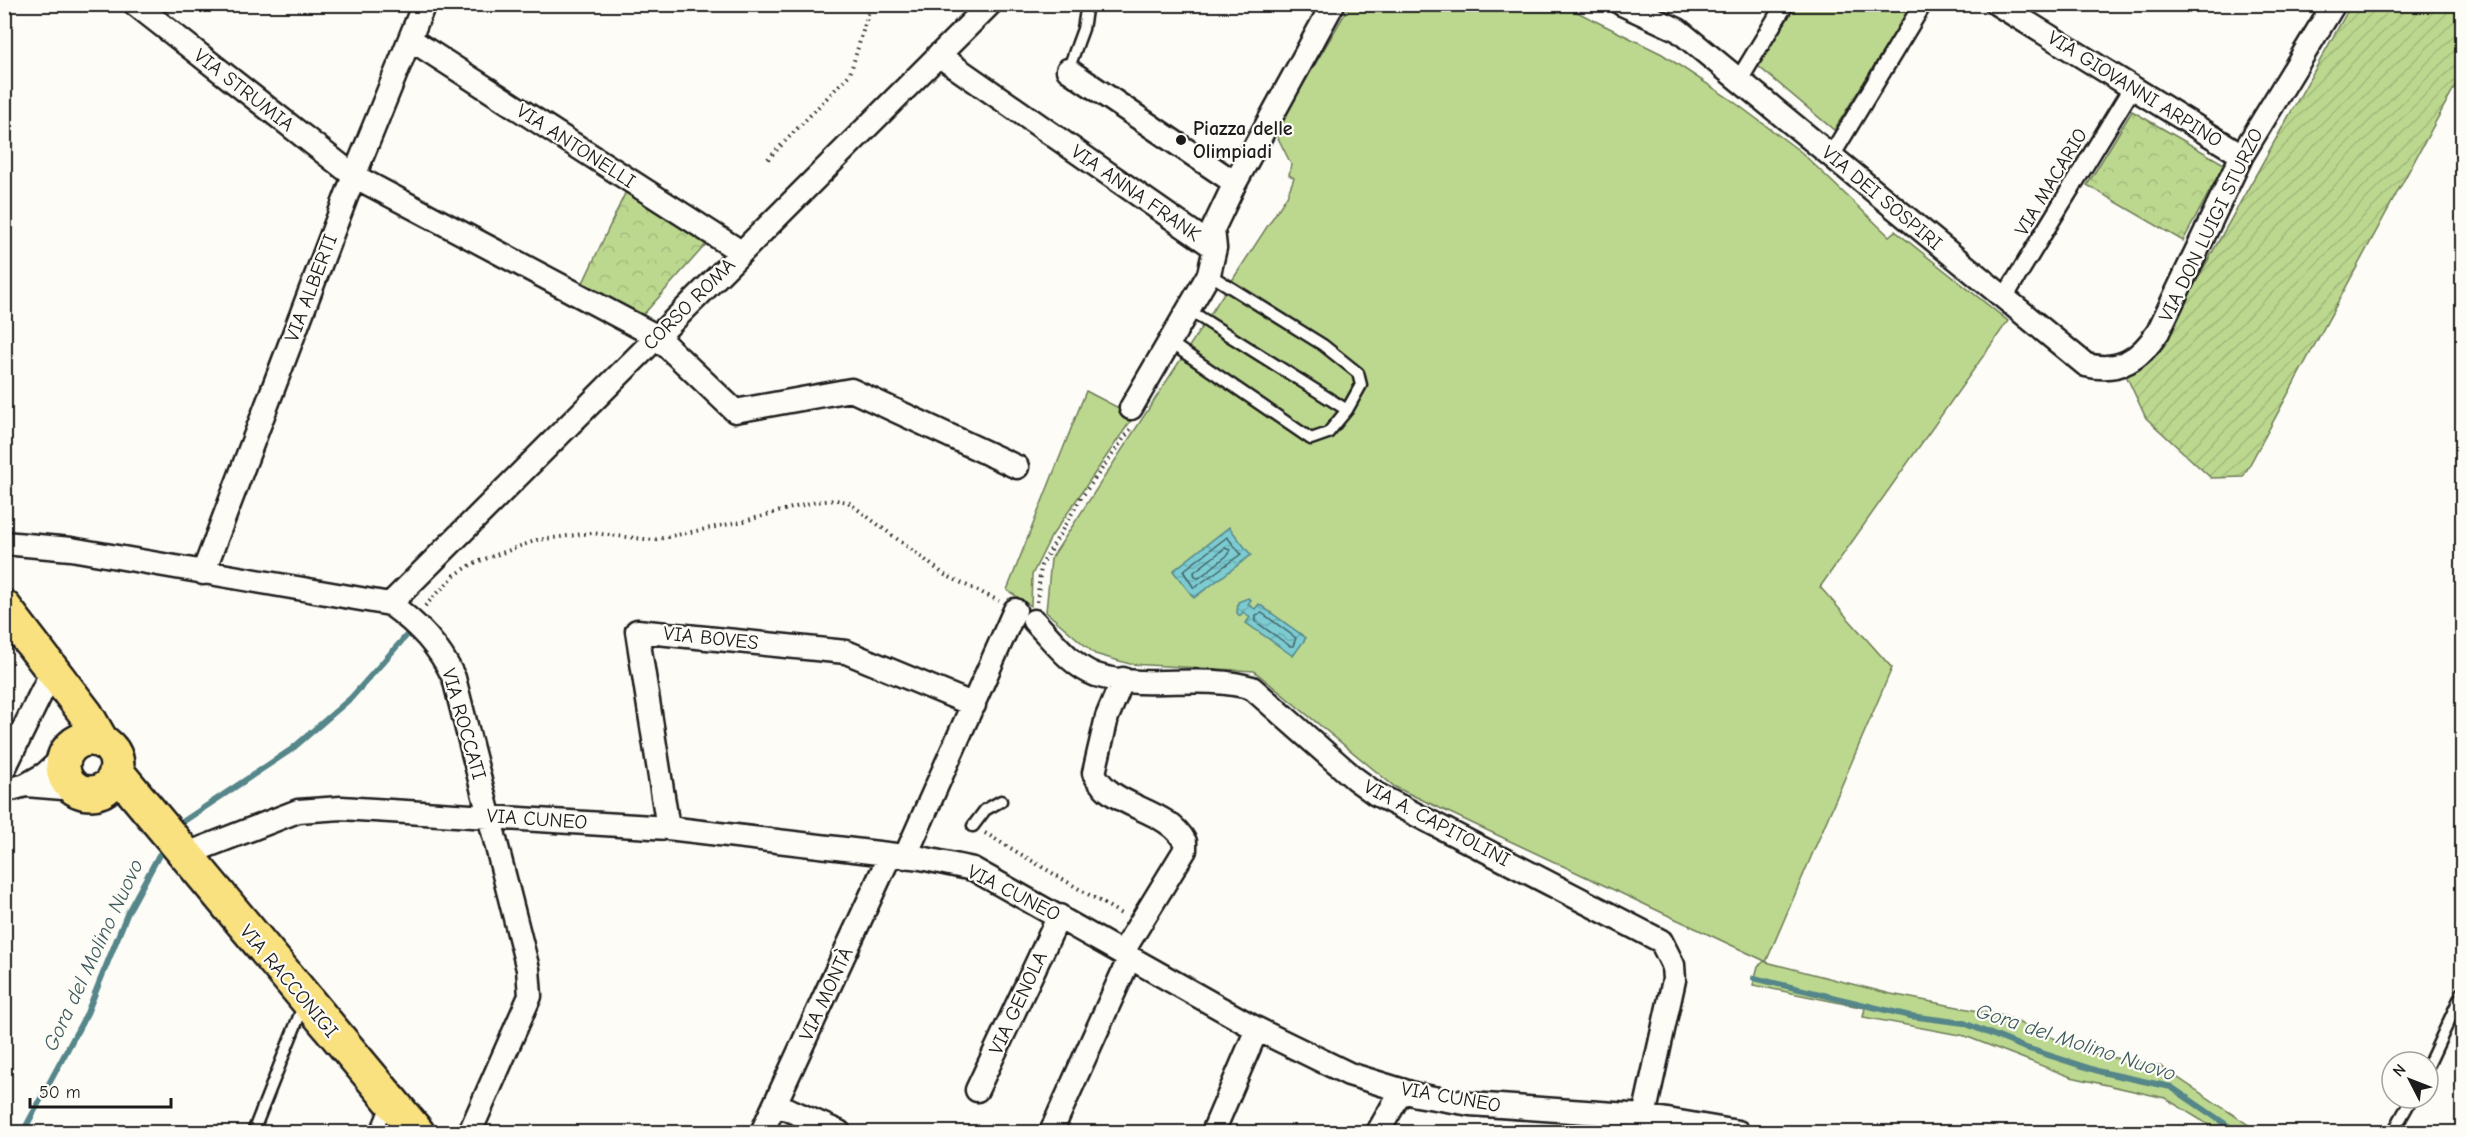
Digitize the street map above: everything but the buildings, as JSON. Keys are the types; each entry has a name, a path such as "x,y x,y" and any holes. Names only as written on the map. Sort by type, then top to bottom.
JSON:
{"main road":[{"name":"VIA RACCONIGI","path":"4,607 86,714 109,756 184,855 417,1132"},
{"name":"VIA RACCONIGI","path":"59,680 74,728 67,753"},
{"path":"85,740 109,756 108,786 84,791 64,774 67,753 77,742 85,740"},
{"name":"VIA RACCONIGI","path":"84,791 123,805 163,828"}],"street":[{"name":"VIA STRUMIA","path":"135,4 354,176 656,336 735,411 851,390 1017,467"},
{"name":"VIA ALBERTI","path":"203,573 354,176 424,4"},
{"name":"CORSO ROMA","path":"390,604 990,4"},
{"path":"1215,248 1213,229 1235,183 1333,4"},
{"name":"VIA DEI SOSPIRI","path":"1622,4 1678,30 2086,365 2102,369 2121,365 2144,352"},
{"path":"1738,80 1785,4"},
{"path":"1831,156 1923,4"},
{"name":"VIA GIOVANNI ARPINO","path":"1997,4 2242,155"},
{"name":"VIA DON LUIGI STURZO","path":"2144,352 2158,332 2242,155 2334,4"},
{"name":"VIA ANTONELLI","path":"410,39 741,252"},
{"name":"VIA ANNA FRANK","path":"938,56 1215,248 1209,274 1169,342 1132,416"},
{"path":"1068,70 1235,183"},
{"name":"VIA MACARIO","path":"2004,298 2132,88"},
{"name":"VIA ROCCATI","path":"4,543 71,549 390,604 411,620 443,655 454,678 528,969 530,996 470,1132"},
{"name":"VIA A. CAPITOLINI","path":"1029,613 1079,664 1096,675 1123,679 1232,684 1252,688 1354,778 1376,794 1661,941 1673,965 1674,981 1644,1116"},
{"name":"VIA MONTÀ","path":"762,1132 974,705 1029,613"},
{"name":"VIA BOVES","path":"668,828 637,631 846,652 974,705"},
{"path":"1051,1132 1139,925 1185,850 1185,842 1172,826 1102,787 1094,773 1107,717 1123,679"},
{"path":"4,769 59,680"},
{"path":"15,788 67,753"},
{"path":"15,788 84,791"},
{"name":"VIA CUNEO","path":"184,855 298,811 341,808 668,828 898,856 973,869 1257,1029 1348,1074 1402,1090 1470,1104 1644,1116 1738,1132"},
{"name":"VIA GENOLA","path":"977,1090 1059,916"},
{"path":"1213,1132 1257,1029"},
{"path":"1378,1132 1402,1090"},
{"path":"776,1104 839,1132"}],"lane":[{"path":"1068,70 1083,29 1087,4"},
{"path":"1169,342 1311,439 1329,433 1347,410 1361,385 1358,373 1323,345 1209,274"},
{"path":"1187,309 1347,410"},
{"path":"973,826 985,810 1001,801"},
{"path":"2436,1050 2463,993"},
{"path":"253,1132 306,1001"},
{"path":"376,1132 389,1100"},
{"path":"2393,1132 2405,1110"}],"path":[{"path":"768,159 850,74 871,4"},
{"path":"411,620 455,575 474,563 537,540 592,533 653,540 744,521 814,502 836,500 848,502 945,575 1029,613 1036,601 1041,566 1132,416"},
{"path":"973,826 1139,925"}],"green space":[{"path":"1350,5 1563,5 1662,54 1730,99 1801,152 1889,236 1895,231 2008,321 1820,587 1892,668 1766,962 1891,994 2004,1016 2087,1053 2160,1066 2259,1132 2220,1132 2165,1098 2071,1077 1965,1036 1863,1017 1865,1008 1753,985 1758,966 1765,961 1395,787 1254,671 1130,664 1095,654 1046,612 1051,559 1287,196 1294,178 1289,175 1291,164 1275,132"},
{"path":"1796,5 1912,5 1834,130 1758,66"},
{"path":"2351,5 2448,5 2462,16 2462,73 2243,477 2211,478 2146,418 2125,373 2152,360"},
{"path":"2132,111 2224,164 2183,241 2087,185"},
{"path":"629,185 709,241 642,316 582,285"},
{"path":"1086,391 1134,416 1051,537 1032,575 1031,606 1007,590"}],"water":[{"path":"1229,527 1251,555 1194,598 1173,571"},
{"path":"1248,598 1251,600 1248,604 1255,609 1259,604 1306,638 1293,656 1246,623 1250,617 1243,612 1240,616 1237,613 1238,602"}],"waterway":[{"name":"Gora del Molino Nuovo","path":"184,821 292,749 351,698 407,635"},
{"name":"Gora del Molino Nuovo","path":"23,1132 87,1013 128,912 159,855"},
{"name":"Gora del Molino Nuovo","path":"1754,978 1910,1016 1964,1023 2023,1047 2101,1072 2171,1087 2237,1132"}],"place":[{"name":"Piazza delle Olimpiadi","path":"1181,140"}]}
